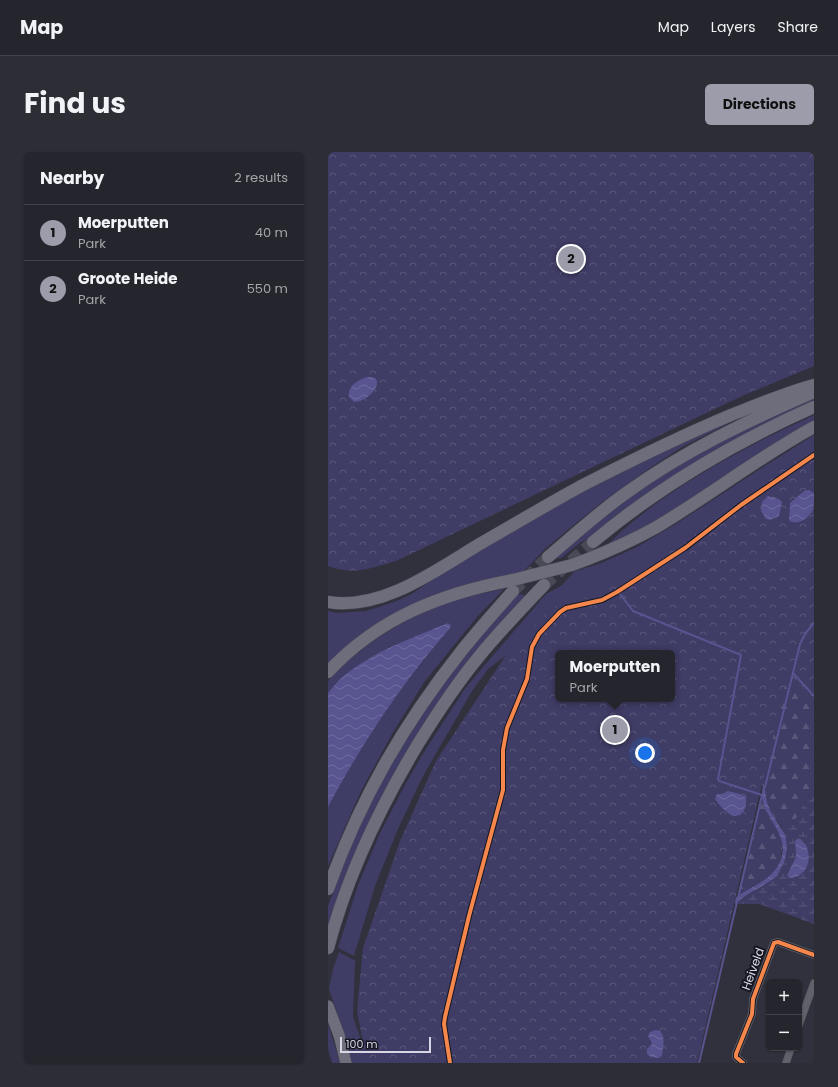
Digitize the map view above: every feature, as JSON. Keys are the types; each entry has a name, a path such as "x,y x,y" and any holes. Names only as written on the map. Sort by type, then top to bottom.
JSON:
{"highway":[{"path":"328,602 357,602 398,591 582,486 640,456 743,410 788,392 814,385"},
{"path":"548,557 626,493 687,453 712,439 814,392"},
{"path":"593,542 614,524 695,469 745,440 814,407"},
{"path":"328,672 349,652 373,633 416,609 446,596 463,591 513,585 615,548 654,528 756,462 814,427"},
{"path":"328,889 359,812 401,736 464,648 513,585"},
{"path":"328,948 355,869 372,829 398,777 434,718 476,660 506,624 544,585"},
{"path":"328,1006 339,1035 346,1063"}],"street":[{"name":"Heiveld","path":"743,1063 738,1060 736,1054 752,1014 753,999 774,943 778,942 814,955"},
{"path":"802,1018 812,996 814,983"},
{"path":"786,1063 790,1051"}],"green space":[{"path":"328,152 814,152 814,366 742,396 396,561 355,571 328,566"},
{"path":"814,396 814,402 591,538 581,542 561,558 553,558 630,495 689,456"},
{"path":"767,404 682,447 647,470 601,503 575,524 546,548 521,574 464,586 328,666 328,611 336,613 366,611 397,601 413,593 477,550 583,489"},
{"path":"814,415 814,422 632,535 607,546 622,531 669,494 729,457"},
{"path":"814,435 814,453 684,547 519,645 488,669 472,691 422,778 398,829 375,886 354,956 338,948 358,885 380,833 424,752 464,690 546,594 561,586 575,571 599,564 637,547 679,522"},
{"path":"814,449 814,699 788,673 697,1063 367,1063 357,1011 363,948 400,841 436,761 508,652 516,646 548,611 553,607 593,595 619,584 657,561 690,538 735,501 781,469"},
{"path":"504,589 477,617 425,681 392,734 361,791 328,866 328,807 368,735 389,705 451,625 448,623 365,661 340,679 328,693 328,681 341,667 373,641 409,619 428,610 465,597"},
{"path":"515,593 527,596 430,716 328,934 328,906 350,848 373,796 405,739 446,677"},
{"path":"787,672 814,695 814,786 794,822 780,825 770,810 764,785 734,776"},
{"path":"814,786 814,924 759,904 735,904 775,876 784,860 785,842 780,825 794,822","holes":["798,838 805,842 789,878 787,875 796,857 795,841"]},
{"path":"763,796 767,810 782,839 780,861 765,880 737,898 751,838"},
{"path":"339,952 356,961 353,1017 369,1063 352,1063 344,1033 329,989 333,969"},
{"path":"328,1024 340,1063 332,1063 328,1048"}],"water":[{"path":"367,377 377,380 375,389 366,398 354,402 349,397 351,387"},
{"path":"809,490 814,493 813,510 806,519 795,523 792,522 789,520 790,503 804,491"},
{"path":"768,496 779,499 782,502 779,516 770,520 766,519 761,511 762,502"},
{"path":"448,623 451,625 450,628 399,692 369,736 328,807 328,693 340,679 352,669 378,653"},
{"path":"764,784 770,810 785,835 787,846 785,860 777,876 735,904 739,895 764,880 772,873 776,869 781,859 783,849 782,841 763,802 762,792"},
{"path":"728,791 746,797 745,809 740,815 737,816 728,813 715,799 717,794 722,794"},
{"path":"798,838 803,841 809,853 807,867 803,873 797,877 789,878 787,875 796,857 795,841"},
{"path":"656,1030 662,1033 664,1039 662,1056 658,1058 651,1057 647,1054 647,1049 652,1044 648,1036 650,1032"}],"waterway":[{"path":"620,594 633,611 741,655 718,779 719,781 762,795 738,898"},
{"path":"765,787 800,644 805,634 814,623"},
{"path":"793,673 814,696"},
{"path":"699,1063 737,902"}],"tunnel":[{"path":"544,585 593,542"},
{"path":"513,591 548,557"}],"cycle path":[{"path":"450,1063 444,1024 445,1017 469,916 503,790 503,750 507,728 527,679 532,647 539,634 560,612 566,608 602,600 685,548 741,505 814,455"},
{"path":"743,1063 736,1057 736,1054 752,1014 753,999 774,943 778,942 814,955"}],"place":[{"name":"Groote Heide","path":"571,259"},
{"name":"Moerputten","path":"615,730"}]}
